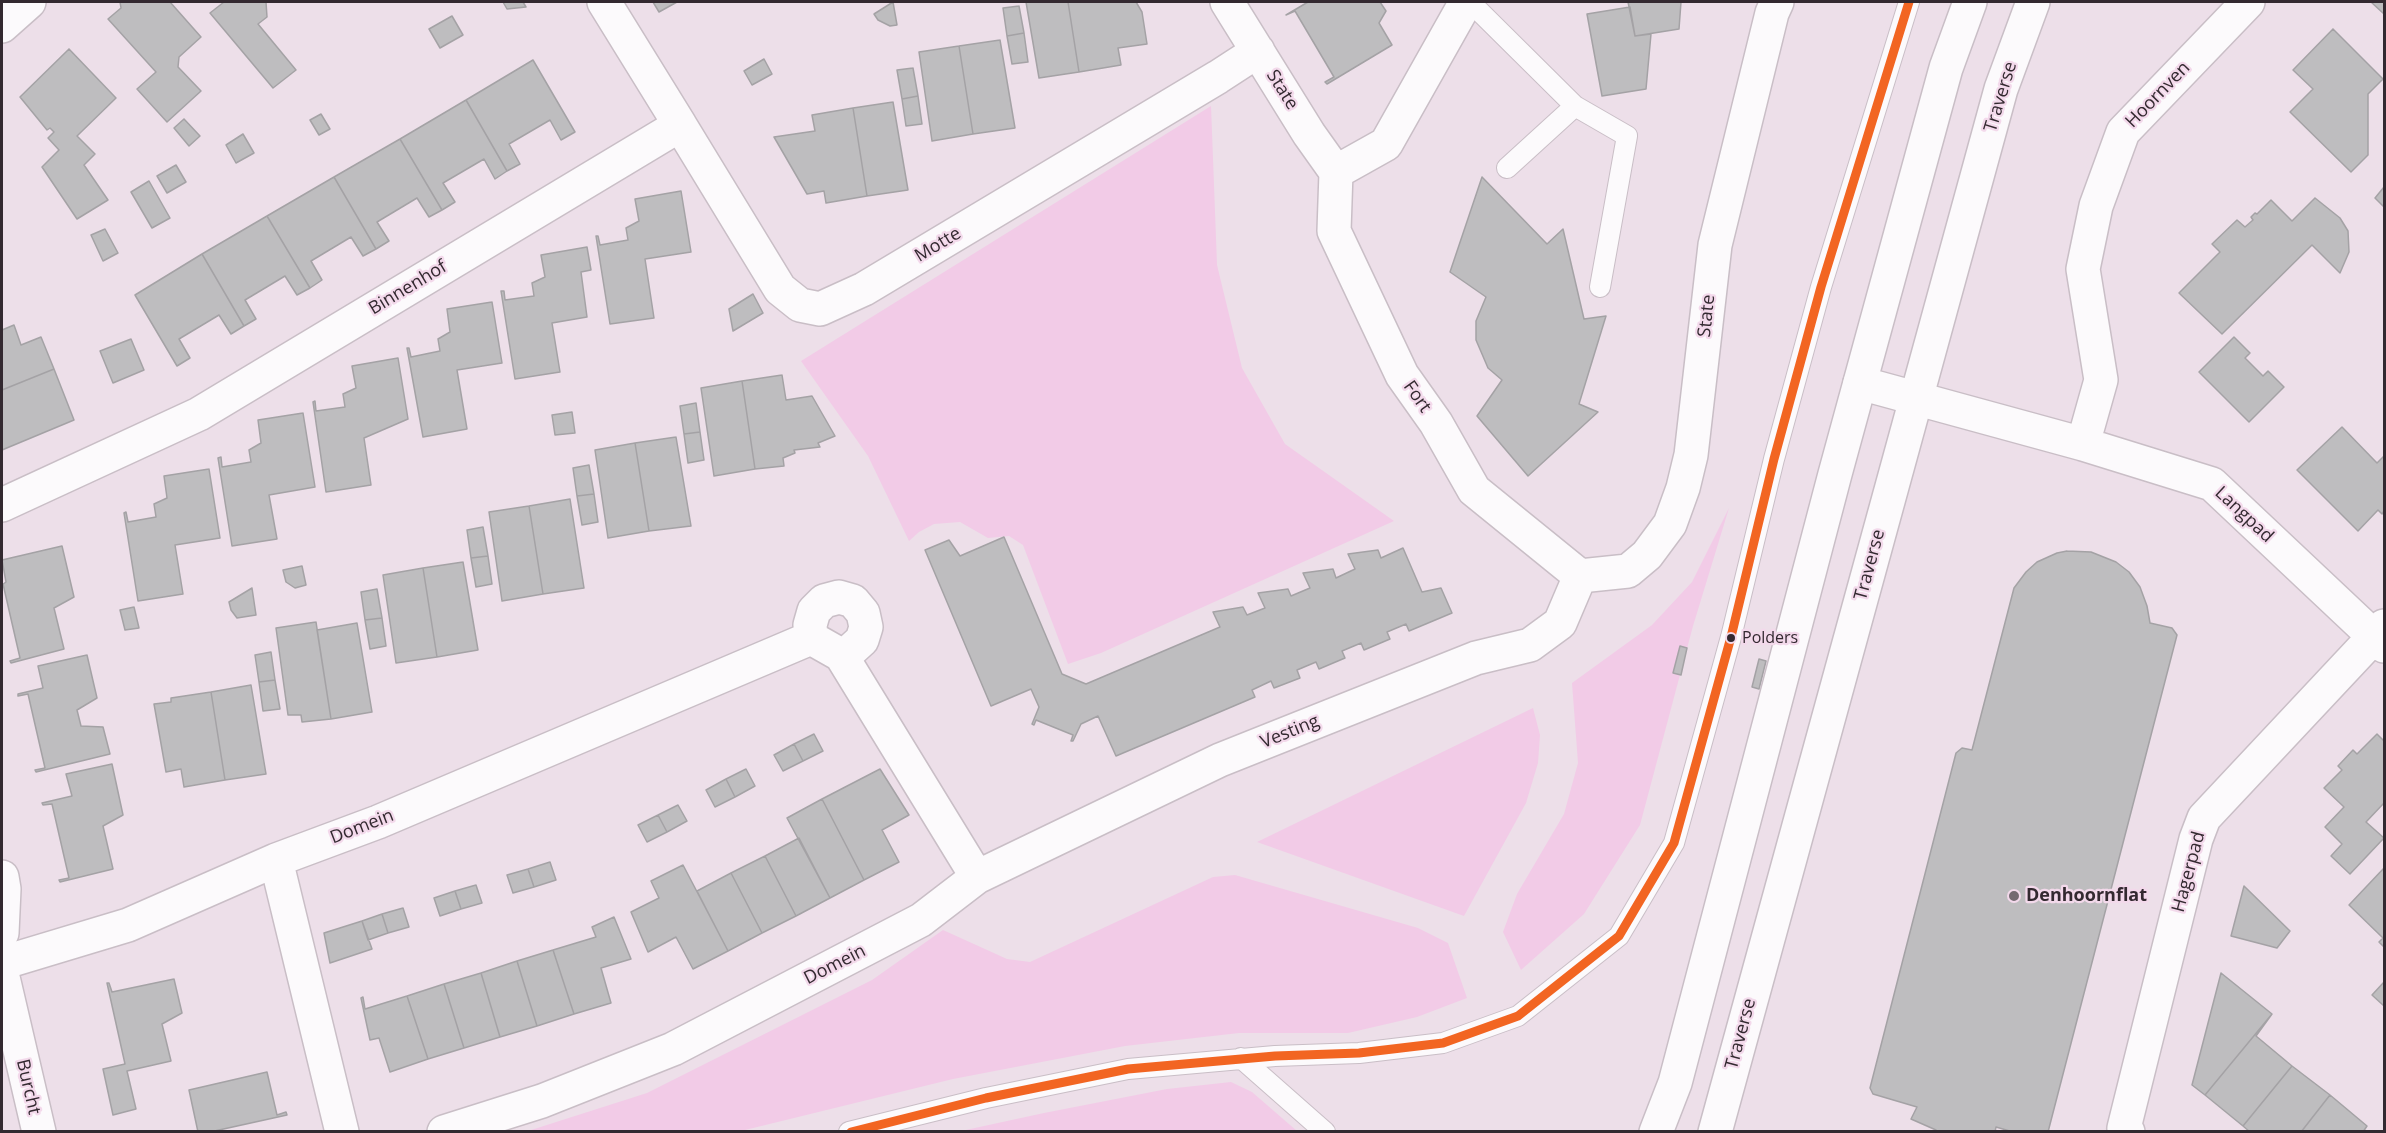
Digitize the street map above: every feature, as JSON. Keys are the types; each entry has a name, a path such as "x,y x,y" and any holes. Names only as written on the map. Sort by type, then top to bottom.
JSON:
{"street":[{"path":"2,26 29,2"},
{"path":"604,2 680,125"},
{"name":"State","path":"1227,2 1309,134 1336,172"},
{"path":"1336,172 1386,144 1468,2"},
{"name":"State","path":"1580,576 1628,571 1647,555 1670,524 1683,488 1691,455 1715,245 1772,13 1777,2"},
{"path":"1656,1131 1677,1074 1946,68 1970,2"},
{"name":"Traverse","path":"1715,1131 2001,89 2033,2"},
{"name":"Hoornven","path":"2083,444 2101,380 2083,269 2096,206 2122,132 2248,2"},
{"name":"Motte","path":"680,125 780,290 800,305 820,309 864,289 1258,51"},
{"name":"Binnenhof","path":"2,505 199,414 680,125"},
{"name":"Fort","path":"1336,172 1334,231 1402,375 1436,423 1474,490 1580,576"},
{"name":"Langpad","path":"1860,383 2083,444 2212,484 2381,636"},
{"name":"Vesting","path":"976,877 1220,760 1476,658 1530,645 1560,623 1580,576"},
{"path":"841,655 862,640 866,627 862,613 853,602 839,597 824,601 814,611 810,625 811,638 841,655 976,877"},
{"name":"Hagerpad","path":"2128,1131 2124,1128 2196,839 2204,818 2381,636"},
{"name":"Domein","path":"2,963 129,925 276,860 378,822 811,638"},
{"path":"276,860 342,1131"},
{"path":"2,877 4,889 2,933"},
{"name":"Domein","path":"444,1131 542,1101 673,1049 921,920 976,877"},
{"name":"Burcht","path":"2,973 39,1131"}],"lane":[{"path":"1468,2 1575,106 1627,136 1600,288"},
{"path":"849,1131 986,1098 1128,1069 1241,1058 1359,1053 1443,1043 1518,1016 1618,936 1674,843 1731,638 1774,459 1818,299 1910,2"},
{"path":"1507,168 1575,106"},
{"path":"1241,1058 1324,1131"}],"shaded area":[{"path":"1211,106 1217,265 1242,368 1285,444 1394,521 1101,653 1068,664 1023,545 1009,536 988,538 960,522 934,524 919,532 909,541 868,456 801,361"},
{"path":"1729,508 1693,626 1640,825 1584,914 1521,970 1503,932 1517,894 1564,814 1578,763 1572,683 1652,625 1692,582"},
{"path":"1533,708 1540,735 1538,763 1526,803 1464,916 1257,842"},
{"path":"1235,875 1418,928 1448,943 1467,998 1417,1017 1348,1033 1239,1033 1125,1046 953,1079 741,1131 528,1131 647,1093 872,980 943,930 1007,959 1030,962 1213,877"},
{"path":"1231,1082 1252,1092 1297,1131 961,1131 1167,1089"}],"building":[{"path":"120,2 170,2 201,37 179,57 178,67 201,91 167,122 137,89 156,72 108,19 121,8"},
{"path":"224,2 266,2 267,17 258,24 296,70 273,88 210,13"},
{"path":"503,2 523,2 526,7 507,9"},
{"path":"653,2 677,2 659,12"},
{"path":"893,2 897,25 890,26 878,20 874,14"},
{"path":"1026,2 1068,2 1079,72 1039,78"},
{"path":"1068,2 1136,2 1142,12 1147,44 1118,48 1121,65 1079,72"},
{"path":"1308,2 1380,2 1386,11 1379,23 1392,45 1327,84 1325,82 1334,77 1295,11 1286,15"},
{"path":"1628,2 1681,2 1679,29 1635,36"},
{"path":"2371,2 2384,2 2384,14"},
{"path":"1019,6 1024,33 1007,36 1003,8"},
{"path":"1630,7 1635,36 1651,34 1646,89 1602,96 1587,14"},
{"path":"452,16 463,35 440,48 429,29"},
{"path":"2333,29 2383,79 2368,94 2368,155 2351,172 2290,112 2313,89 2293,70"},
{"path":"1024,33 1028,62 1012,64 1007,36"},
{"path":"1000,40 1015,128 973,134 959,46"},
{"path":"959,46 973,134 932,141 919,52"},
{"path":"69,49 116,98 77,136 95,154 84,165 108,200 77,219 42,167 59,150 48,138 54,132 50,128 47,130 20,97"},
{"path":"764,59 772,74 752,85 744,71"},
{"path":"533,60 575,132 561,140 550,120 509,144 520,164 507,171 466,100"},
{"path":"913,68 918,96 902,99 897,70"},
{"path":"918,96 922,124 906,126 902,99"},
{"path":"466,100 507,171 495,179 484,159 443,183 455,202 442,210 400,139"},
{"path":"893,102 908,190 867,196 853,108"},
{"path":"853,108 867,196 826,203 824,191 807,194 774,137 815,131 812,115"},
{"path":"321,114 330,129 319,135 310,120"},
{"path":"184,119 200,136 189,146 174,128"},
{"path":"243,134 254,153 236,163 226,145"},
{"path":"400,139 442,210 429,217 417,198 377,222 389,241 376,249 334,177"},
{"path":"176,165 186,182 167,193 157,176"},
{"path":"334,177 376,249 363,256 351,237 311,261 322,280 310,288 267,216"},
{"path":"1482,177 1547,244 1563,229 1584,319 1606,316 1579,404 1598,412 1528,476 1477,416 1502,380 1488,368 1476,340 1476,321 1486,297 1450,272"},
{"path":"149,181 170,218 152,228 131,192"},
{"path":"2384,187 2384,207 2375,198"},
{"path":"681,191 691,252 645,259 654,318 610,324 596,236 598,236 600,245 628,240 626,228 639,221 635,199"},
{"path":"2315,198 2340,218 2348,231 2349,252 2340,273 2312,245 2222,334 2179,293 2220,252 2212,244 2237,220 2245,227 2253,220 2251,217 2271,200 2292,221"},
{"path":"267,216 310,288 297,295 285,276 245,300 256,319 244,326 202,254"},
{"path":"105,229 118,253 103,261 91,235"},
{"path":"587,247 591,270 581,272 587,317 552,323 560,372 515,379 501,291 504,291 505,300 534,296 532,283 545,277 541,255"},
{"path":"202,254 244,326 231,334 219,315 179,339 190,358 177,366 135,295"},
{"path":"753,294 763,313 733,331 729,309"},
{"path":"492,302 502,363 457,370 467,429 423,437 407,348 409,348 411,357 440,351 438,339 450,332 447,309"},
{"path":"14,325 21,345 41,337 54,369 2,390 2,330"},
{"path":"2234,337 2250,353 2245,358 2263,376 2268,371 2284,387 2249,422 2199,372"},
{"path":"131,339 144,370 113,383 100,351"},
{"path":"398,358 408,419 364,438 371,485 326,492 313,402 315,401 316,411 345,407 343,394 356,388 352,366"},
{"path":"54,369 74,420 2,450 2,390"},
{"path":"782,375 786,400 812,396 835,436 818,443 820,447 794,450 795,453 783,458 784,466 755,469 742,381"},
{"path":"742,381 755,469 714,476 701,388"},
{"path":"696,403 700,432 684,434 680,406"},
{"path":"572,412 575,433 555,435 552,415"},
{"path":"303,413 315,487 269,495 277,539 232,546 218,458 221,457 222,467 251,462 249,450 261,443 258,420"},
{"path":"2342,427 2377,463 2384,456 2384,511 2382,514 2378,510 2358,531 2297,470"},
{"path":"700,432 704,460 688,463 684,434"},
{"path":"676,437 691,526 649,531 635,443"},
{"path":"635,443 649,531 608,538 595,450"},
{"path":"589,465 594,494 577,496 573,468"},
{"path":"209,469 220,538 175,545 183,594 138,601 124,513 126,512 128,522 156,517 154,504 167,498 164,476"},
{"path":"594,494 598,522 582,525 577,496"},
{"path":"570,499 584,588 543,594 529,506"},
{"path":"529,506 543,594 502,601 489,512"},
{"path":"483,527 488,556 471,558 467,530"},
{"path":"1004,537 1062,674 1086,684 1220,627 1213,612 1243,607 1247,615 1265,608 1258,593 1288,589 1291,596 1310,588 1303,573 1333,569 1336,578 1355,569 1348,554 1378,550 1381,558 1403,548 1422,592 1441,588 1452,613 1409,631 1406,624 1387,632 1390,639 1364,650 1361,643 1342,651 1345,658 1319,669 1316,662 1297,670 1300,678 1274,688 1271,681 1252,690 1255,697 1116,756 1098,716 1081,724 1073,741 1071,741 1073,735 1036,720 1034,725 1032,724 1039,707 1031,689 991,706 925,550 949,540 960,556"},
{"path":"62,546 74,597 54,608 64,649 11,663 10,661 20,658 3,584 6,582 2,560"},
{"name":"Denhoornflat","path":"2067,551 2091,552 2116,562 2129,572 2140,587 2150,623 2172,628 2177,635 2048,1132 2013,1132 1996,1127 1995,1132 1935,1132 1936,1130 1911,1119 1917,1107 1873,1094 1870,1088 1956,753 1962,748 1972,750 2014,588 2037,562"},
{"path":"488,556 492,584 476,587 471,558"},
{"path":"463,562 478,650 437,657 423,568"},
{"path":"302,566 306,585 295,588 286,582 283,570"},
{"path":"423,568 437,657 396,663 383,575"},
{"path":"252,588 256,615 237,618 229,602"},
{"path":"377,589 382,618 365,620 361,592"},
{"path":"134,607 139,628 125,630 120,610"},
{"path":"382,618 386,646 370,649 365,620"},
{"path":"316,622 331,719 302,722 301,715 288,715 276,628"},
{"path":"357,623 372,712 331,719 317,630"},
{"path":"1680,646 1687,648 1681,675 1673,673"},
{"path":"271,652 275,680 259,682 255,655"},
{"path":"87,655 97,698 77,710 81,726 103,727 110,754 36,772 35,770 45,768 28,694 18,696 18,694 43,688 38,666"},
{"path":"1759,659 1766,661 1759,689 1752,687"},
{"path":"275,680 280,709 263,711 259,682"},
{"path":"251,685 266,774 225,780 211,692"},
{"path":"211,692 225,780 184,787 181,769 166,772 154,704 171,702 171,698"},
{"path":"814,734 823,751 803,761 794,744"},
{"path":"2377,734 2384,741 2384,803 2366,822 2384,838 2350,874 2331,856 2342,844 2325,827 2344,807 2324,788 2342,770 2338,766 2353,750 2357,754"},
{"path":"794,744 803,761 783,771 774,755"},
{"path":"112,764 123,815 103,826 113,869 60,882 59,880 69,878 52,804 43,805 42,803 72,796 66,774"},
{"path":"746,769 755,786 735,797 726,779"},
{"path":"880,769 909,815 882,830 899,862 864,880 822,799"},
{"path":"726,779 735,797 715,807 706,790"},
{"path":"822,799 864,880 830,898 787,818"},
{"path":"678,805 687,821 667,832 658,815"},
{"path":"658,815 667,832 647,842 638,825"},
{"path":"799,838 830,898 796,916 765,856"},
{"path":"765,856 796,916 762,933 731,873"},
{"path":"550,862 556,880 534,887 528,869"},
{"path":"683,865 728,951 693,969 676,937 648,952 631,912 659,898 651,881"},
{"path":"2384,868 2384,947 2379,942 2383,938 2349,905"},
{"path":"528,869 534,887 513,893 507,875"},
{"path":"731,873 762,933 728,951 697,891"},
{"path":"476,885 482,903 461,909 455,891"},
{"path":"2244,886 2290,931 2277,948 2231,936"},
{"path":"455,891 461,909 440,916 434,898"},
{"path":"403,908 409,927 388,933 382,914"},
{"path":"382,914 388,933 368,940 362,921"},
{"path":"614,917 631,959 601,968 611,1003 574,1014 553,950 596,937 592,927"},
{"path":"362,921 372,949 330,963 324,933"},
{"path":"553,950 574,1014 537,1026 517,961"},
{"path":"517,961 537,1026 500,1037 481,973"},
{"path":"481,973 500,1037 464,1048 444,984"},
{"path":"2221,973 2272,1014 2205,1095 2192,1085"},
{"path":"174,979 182,1013 162,1024 171,1061 127,1071 136,1109 113,1115 103,1069 125,1064 107,983 112,992"},
{"path":"2384,982 2384,1006 2372,995"},
{"path":"444,984 464,1048 428,1059 407,996"},
{"path":"407,996 428,1059 390,1072 379,1038 370,1040 361,998 363,997 365,1009"},
{"path":"2272,1014 2256,1036 2292,1066 2243,1126 2205,1095"},
{"path":"2292,1066 2330,1095 2301,1132 2250,1132 2243,1126"},
{"path":"267,1072 277,1115 286,1112 287,1115 210,1132 198,1132 189,1090"},
{"path":"2330,1095 2367,1126 2363,1132 2301,1132"}],"transit line":[{"path":"851,1132 986,1098 1128,1069 1275,1056 1359,1053 1443,1043 1518,1016 1619,936 1674,843 1731,637 1774,459 1821,287 1909,2"}],"place":[{"name":"Polders","path":"1731,638"},
{"name":"Denhoornflat","path":"2014,896"}]}
